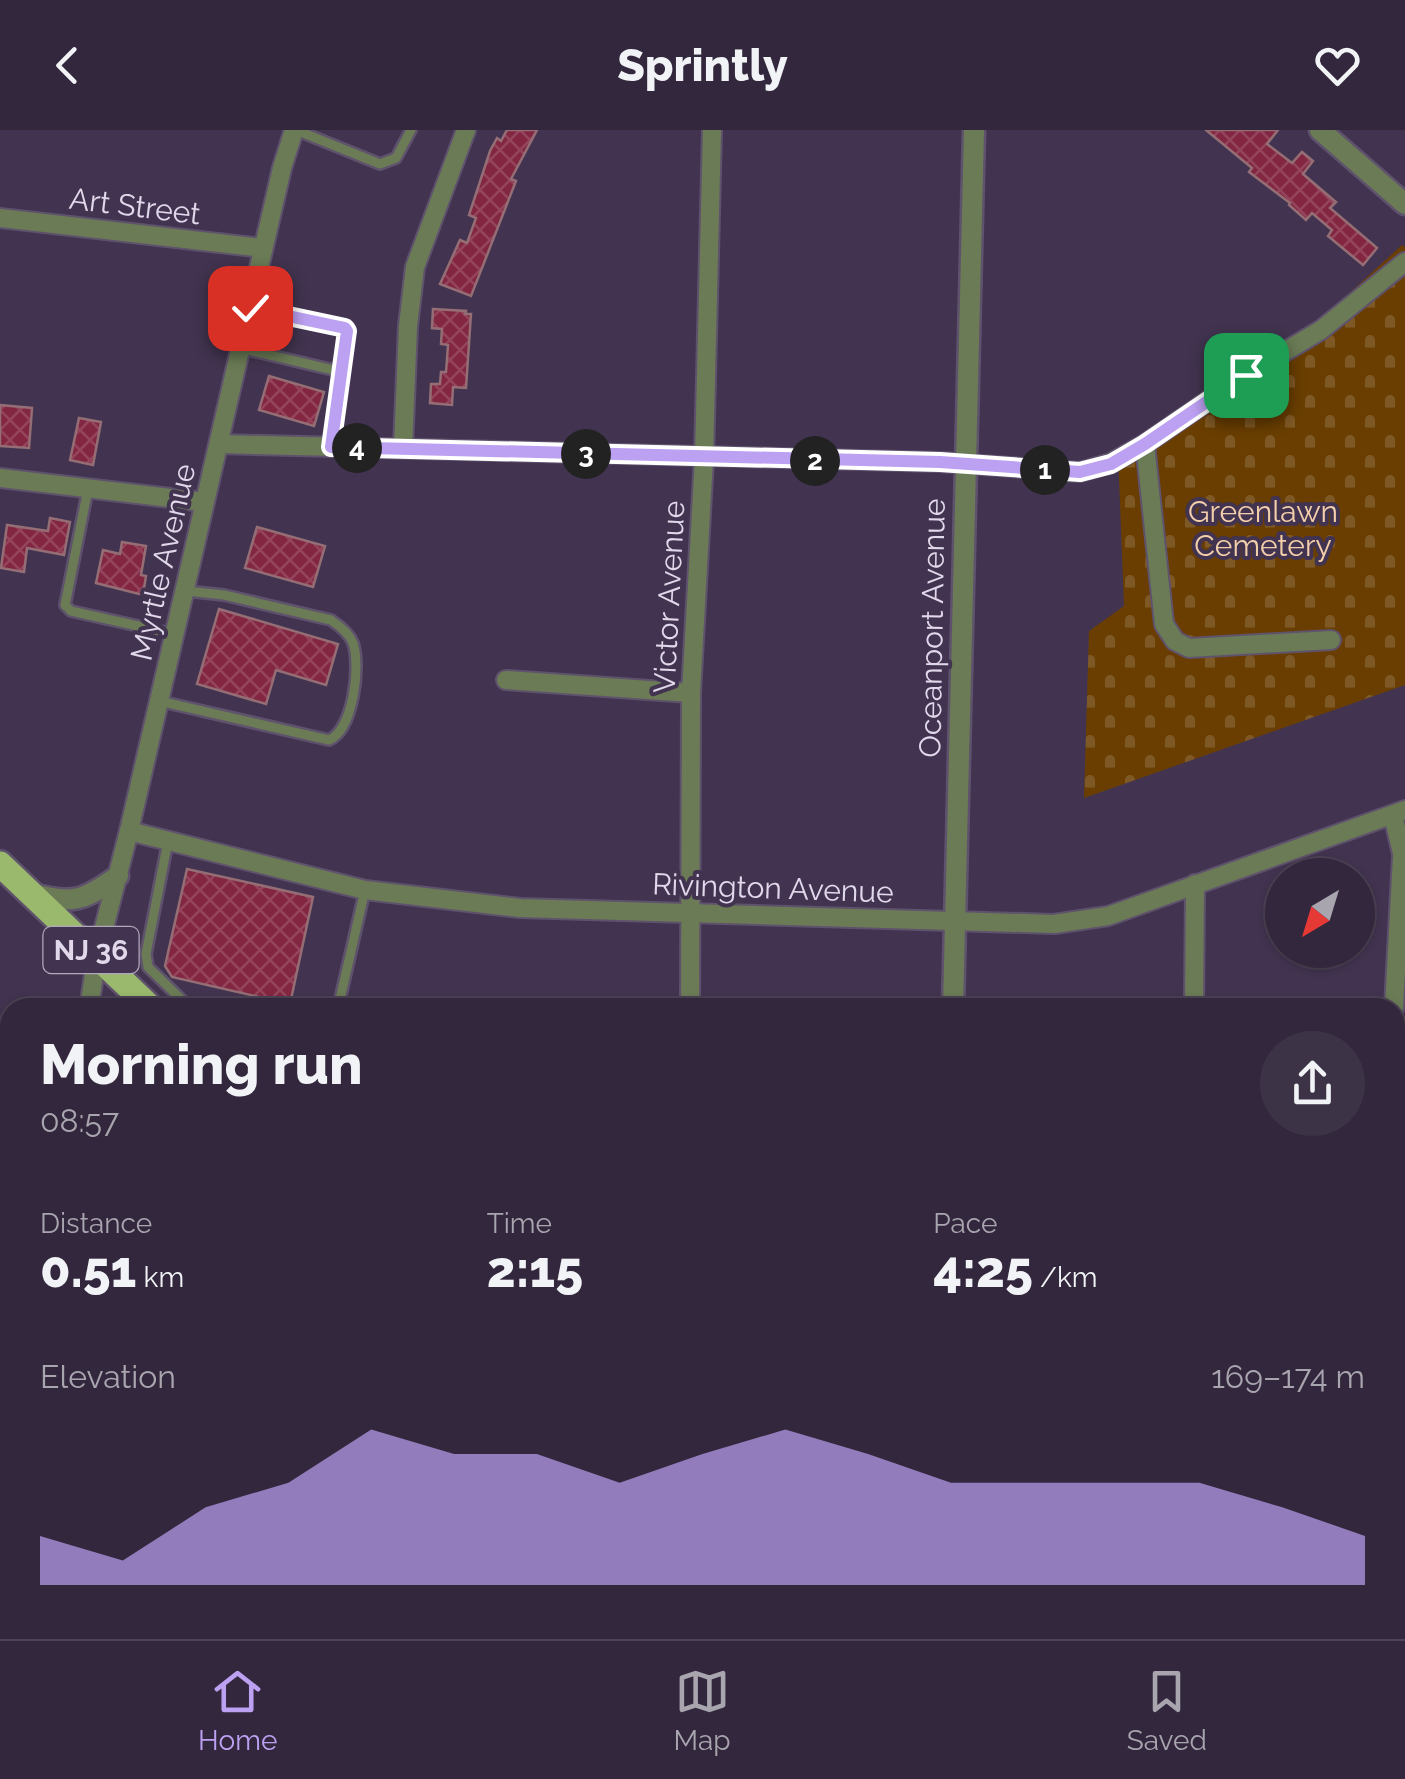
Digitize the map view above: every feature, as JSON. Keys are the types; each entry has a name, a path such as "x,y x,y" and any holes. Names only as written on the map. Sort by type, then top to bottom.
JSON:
{"main road":[{"name":"NJ 36","path":"0,864 140,998"}],"street":[{"name":"Myrtle Avenue","path":"91,998 97,955 130,831 263,248 295,130"},
{"path":"404,448 408,326 415,267 466,130"},
{"name":"Victor Avenue","path":"690,998 691,693 704,458 712,130"},
{"name":"Oceanport Avenue","path":"953,998 974,130"},
{"path":"1320,130 1405,204"},
{"name":"Art Street","path":"0,218 263,248"},
{"path":"219,444 966,465 1080,472 1111,464 1145,444 1246,375 1321,330 1405,262"},
{"path":"1145,444 1164,624 1175,641 1189,648 1331,640"},
{"path":"0,478 204,502"},
{"path":"506,680 691,693"},
{"path":"1395,998 1404,861 1399,813"},
{"name":"Rivington Avenue","path":"130,831 365,890 506,907 1078,922 1108,916 1399,813"},
{"path":"31,893 58,900 79,899 118,876"},
{"path":"1194,998 1195,884"}],"lane":[{"path":"295,130 380,164 396,158 411,130"},
{"path":"250,308 345,328 331,447"},
{"path":"240,348 342,372"},
{"path":"88,489 66,605 71,611 174,634"},
{"path":"159,701 329,740 340,733 352,704 356,666 352,642 342,627 331,620 240,599 184,591"},
{"path":"168,841 146,954 148,967 177,998"},
{"path":"340,998 365,890"}],"green space":[{"name":"Greenlawn Cemetery","path":"1402,245 1405,685 1084,798 1089,631 1124,606 1118,451 1318,322"}],"building":[{"path":"507,130 537,130 511,179 516,181 471,296 440,284 460,240 467,243 476,218 469,215 490,151"},
{"path":"1206,130 1278,130 1267,144 1292,163 1302,152 1313,161 1303,174 1336,202 1330,208 1377,248 1363,265 1328,236 1332,230 1312,213 1306,220"},
{"path":"433,309 471,314 466,388 453,387 452,405 430,403 431,384 440,384 441,372 446,372 448,345 441,344 442,329 432,328"},
{"path":"269,376 324,392 314,426 259,410"},
{"path":"0,405 32,408 29,448 0,446"},
{"path":"79,418 101,422 93,465 70,460"},
{"path":"50,518 70,522 64,555 27,548 24,572 1,568 7,525 48,531"},
{"path":"257,527 325,546 313,587 245,568"},
{"path":"122,542 146,546 141,575 146,576 143,595 96,583 103,550 120,554"},
{"path":"219,609 338,644 326,685 276,670 266,704 197,684"},
{"path":"187,869 313,897 291,998 264,998 172,977 165,966"}],"route":[{"path":"250,308 347,331 331,447 940,462 1080,472 1111,464 1246,375"}]}
